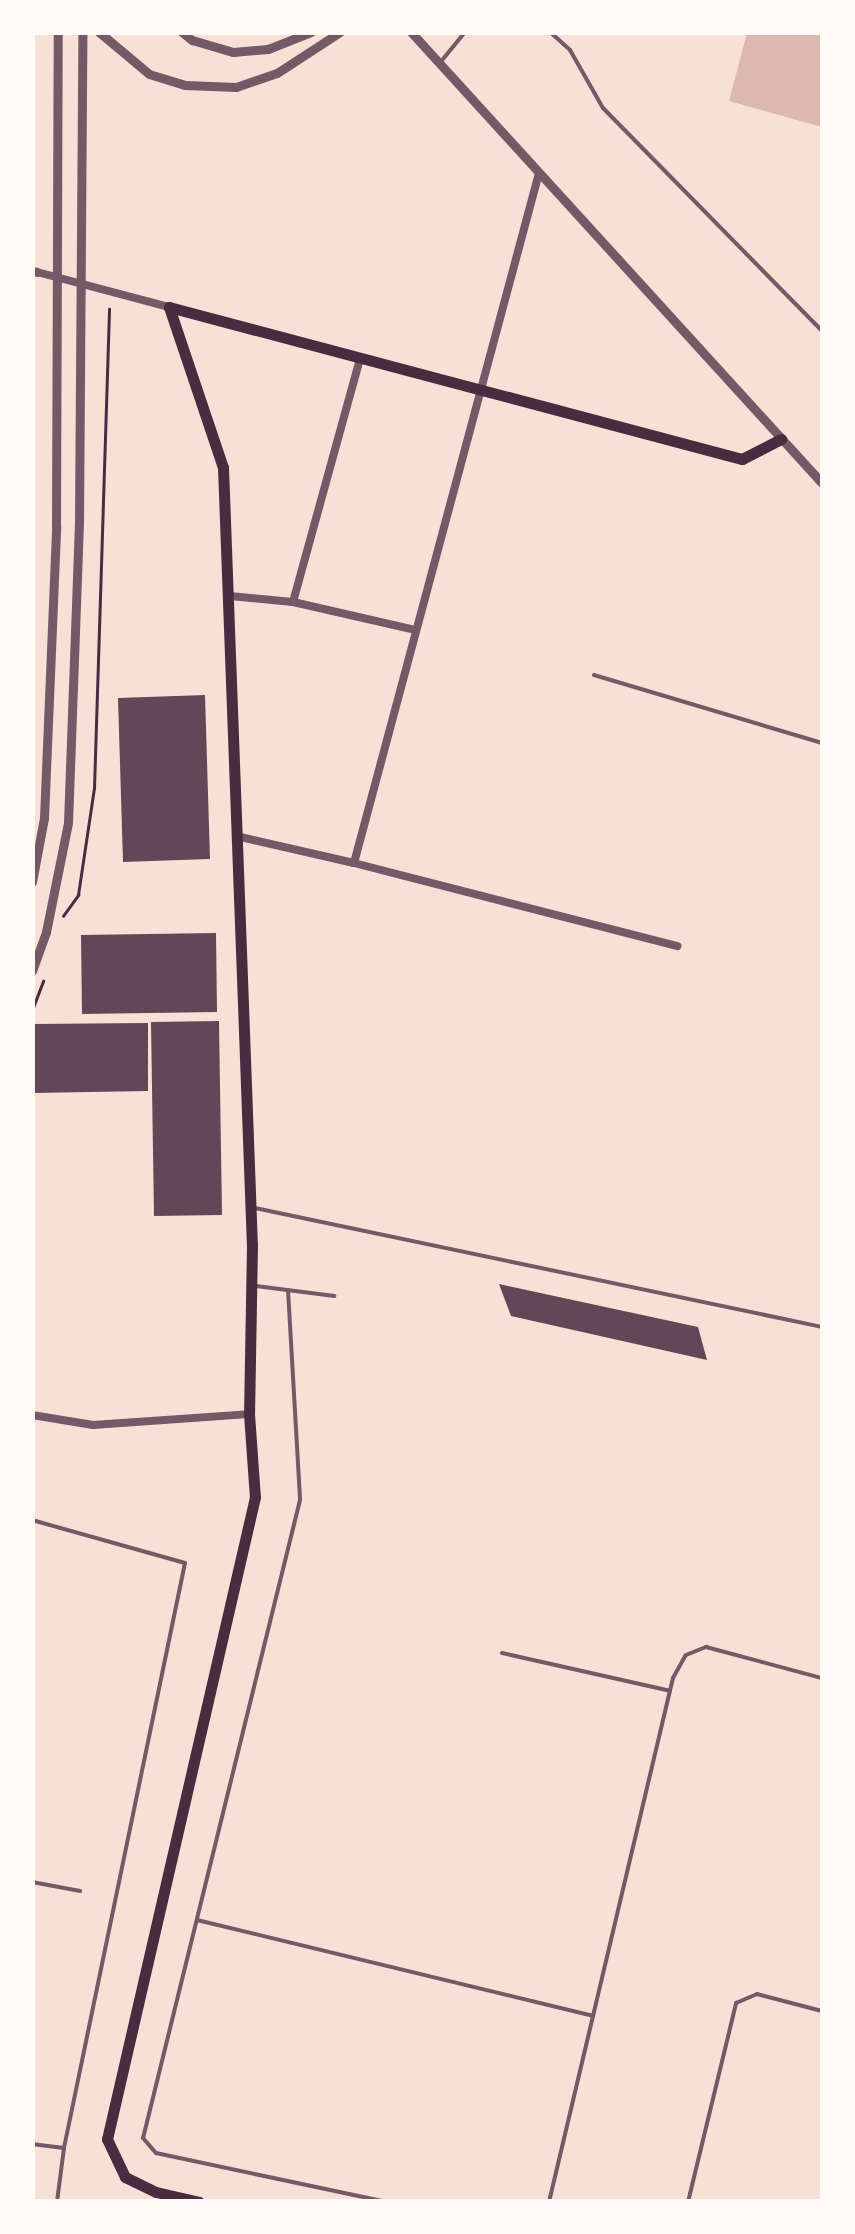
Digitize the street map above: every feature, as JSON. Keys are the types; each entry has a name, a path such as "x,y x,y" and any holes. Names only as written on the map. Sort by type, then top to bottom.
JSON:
{"main road":[{"path":"169,307 742,459 781,439"},
{"path":"169,307 223,467 250,1208 249,1414 254,1497 107,2138 125,2178 156,2192 199,2202"}],"street":[{"path":"32,882 44,818 56,526 58,32"},
{"path":"32,971 46,932 68,822 79,523 82,32"},
{"path":"98,32 149,74 186,85 236,87 277,73 340,32"},
{"path":"182,32 192,40 233,52 268,49 311,32"},
{"path":"410,32 822,483"},
{"path":"354,863 539,173"},
{"path":"34,272 169,307"},
{"path":"293,602 360,358"},
{"path":"230,596 293,602 415,630"},
{"path":"236,836 678,946"},
{"path":"32,1415 92,1425 249,1414"}],"lane":[{"path":"439,64 465,32"},
{"path":"550,32 570,50 603,108 822,331"},
{"path":"594,675 822,744"},
{"path":"250,1208 822,1327"},
{"path":"252,1285 334,1296"},
{"path":"288,1290 300,1500 143,2138 156,2153 387,2202"},
{"path":"32,1520 185,1563 64,2148 57,2202"},
{"path":"549,2202 670,1690 686,1655 706,1648 822,1678"},
{"path":"502,1653 670,1690"},
{"path":"32,1882 80,1891"},
{"path":"196,1920 593,2016"},
{"path":"688,2202 736,2003 756,1994 822,2011"},
{"path":"32,2144 64,2148"}],"path":[{"path":"60,921 78,894 94,788 109,309"},
{"path":"32,1010 46,969"}],"shaded area":[{"path":"747,33 822,33 822,127 729,101"}],"building":[{"path":"205,695 210,859 123,862 118,698"},
{"path":"216,933 217,1012 82,1014 81,935"},
{"path":"219,1021 222,1215 154,1216 151,1022"},
{"path":"148,1023 148,1091 32,1093 32,1024"},
{"path":"499,1284 698,1327 707,1360 511,1316"}]}
